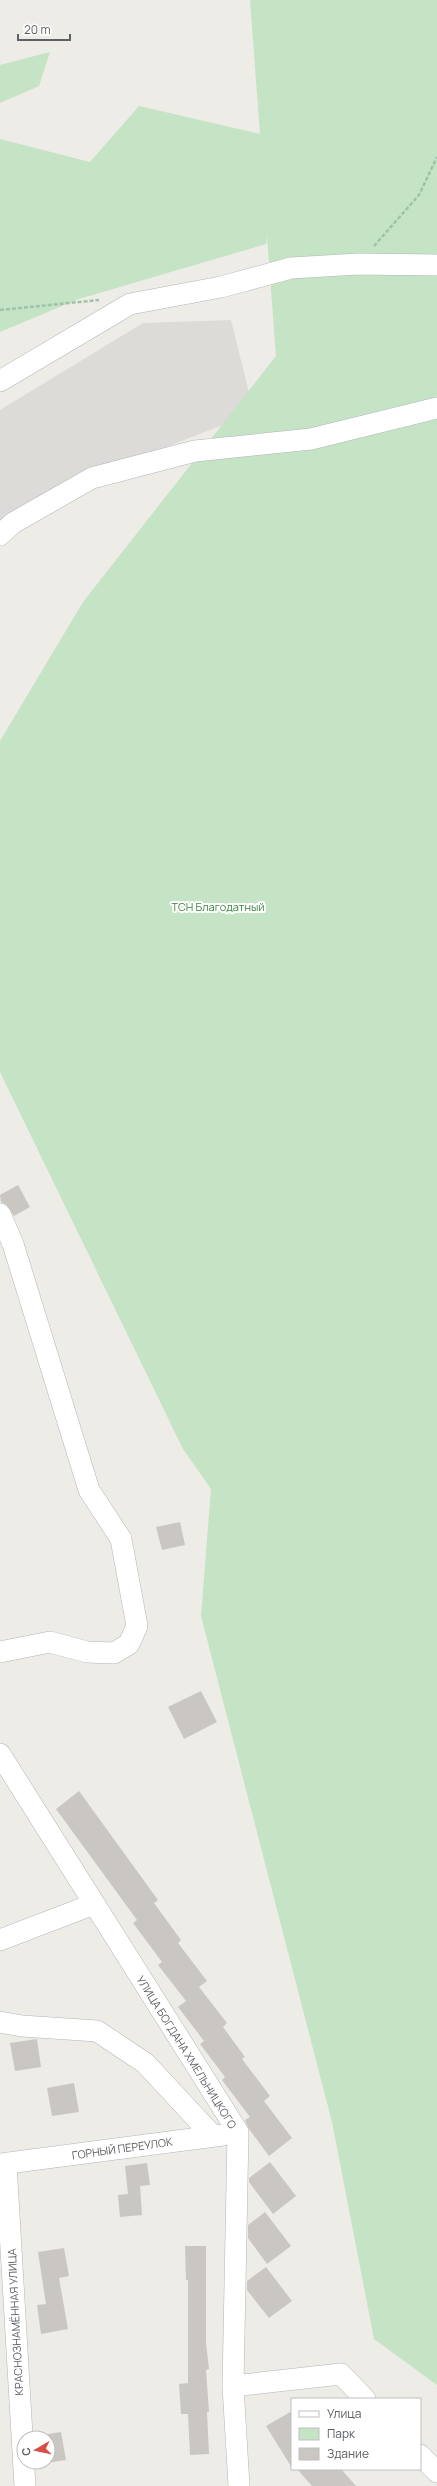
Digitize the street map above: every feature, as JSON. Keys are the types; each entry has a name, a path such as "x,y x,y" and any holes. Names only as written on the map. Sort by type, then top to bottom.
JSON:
{"street":[{"path":"0,381 130,304 221,287 291,268 358,264 437,265"},
{"path":"0,535 13,523 92,478 195,451 312,439 437,408"},
{"path":"0,1214 7,1246 89,1490 121,1539 137,1626 129,1644 114,1653 87,1652 50,1642 0,1652"},
{"name":"УЛИЦА БОГДАНА ХМЕЛЬНИЦКОГО","path":"0,1754 238,2132 233,2386 239,2486"},
{"path":"0,1940 94,1904"},
{"path":"0,2022 22,2026 97,2031 145,2063 213,2136"},
{"name":"ГОРНЫЙ ПЕРЕУЛОК","path":"3,2164 238,2132"},
{"name":"КРАСНОЗНАМЁННАЯ УЛИЦА","path":"3,2164 25,2486"},
{"path":"233,2386 341,2374 365,2398"},
{"path":"421,2456 437,2472"}],"path":[{"path":"358,264 419,196 437,157"},
{"path":"0,310 102,301"}],"shaded area":[{"path":"231,320 254,413 122,464 0,522 0,410 143,323"}],"green space":[{"name":"ТСН Благодатный","path":"250,0 437,0 437,2385 374,2339 332,2122 201,1616 211,1489 183,1449 0,1072 0,741 83,602 276,356 267,236 266,244 79,299 0,332 0,139 90,162 139,106 260,134"},
{"path":"50,52 39,86 0,103 0,65"}],"building":[{"path":"18,1185 30,1207 14,1216 7,1205 1,1202 0,1195"},
{"path":"180,1522 185,1545 162,1550 156,1527"},
{"path":"201,1691 217,1722 184,1739 168,1707"},
{"path":"79,1791 158,1900 154,1903 181,1940 178,1943 207,1981 199,1987 227,2023 223,2027 245,2057 242,2059 270,2096 264,2101 292,2138 269,2156 249,2129 245,2120 250,2117 222,2080 225,2077 200,2044 204,2041 178,2007 186,2001 158,1965 162,1962 133,1923 137,1920 56,1809"},
{"path":"37,2039 41,2067 15,2071 10,2043"},
{"path":"74,2083 79,2112 52,2116 47,2088"},
{"path":"270,2162 296,2196 273,2214 249,2182 249,2178"},
{"path":"147,2163 150,2185 140,2186 142,2215 120,2217 118,2195 128,2194 125,2166"},
{"path":"265,2212 291,2246 267,2264 248,2238 248,2225"},
{"path":"185,2246 206,2246 206,2343 209,2369 206,2370 209,2412 207,2412 209,2454 190,2455 188,2414 181,2414 179,2384 188,2383 188,2280 186,2280"},
{"path":"64,2248 69,2276 59,2278 68,2329 41,2334 37,2305 46,2304 38,2252"},
{"path":"266,2267 292,2301 269,2318 247,2290 247,2281"},
{"path":"291,2412 291,2466 266,2426"},
{"path":"61,2432 66,2460 56,2461 56,2433"},
{"path":"298,2470 342,2470 356,2486 312,2486"}]}
